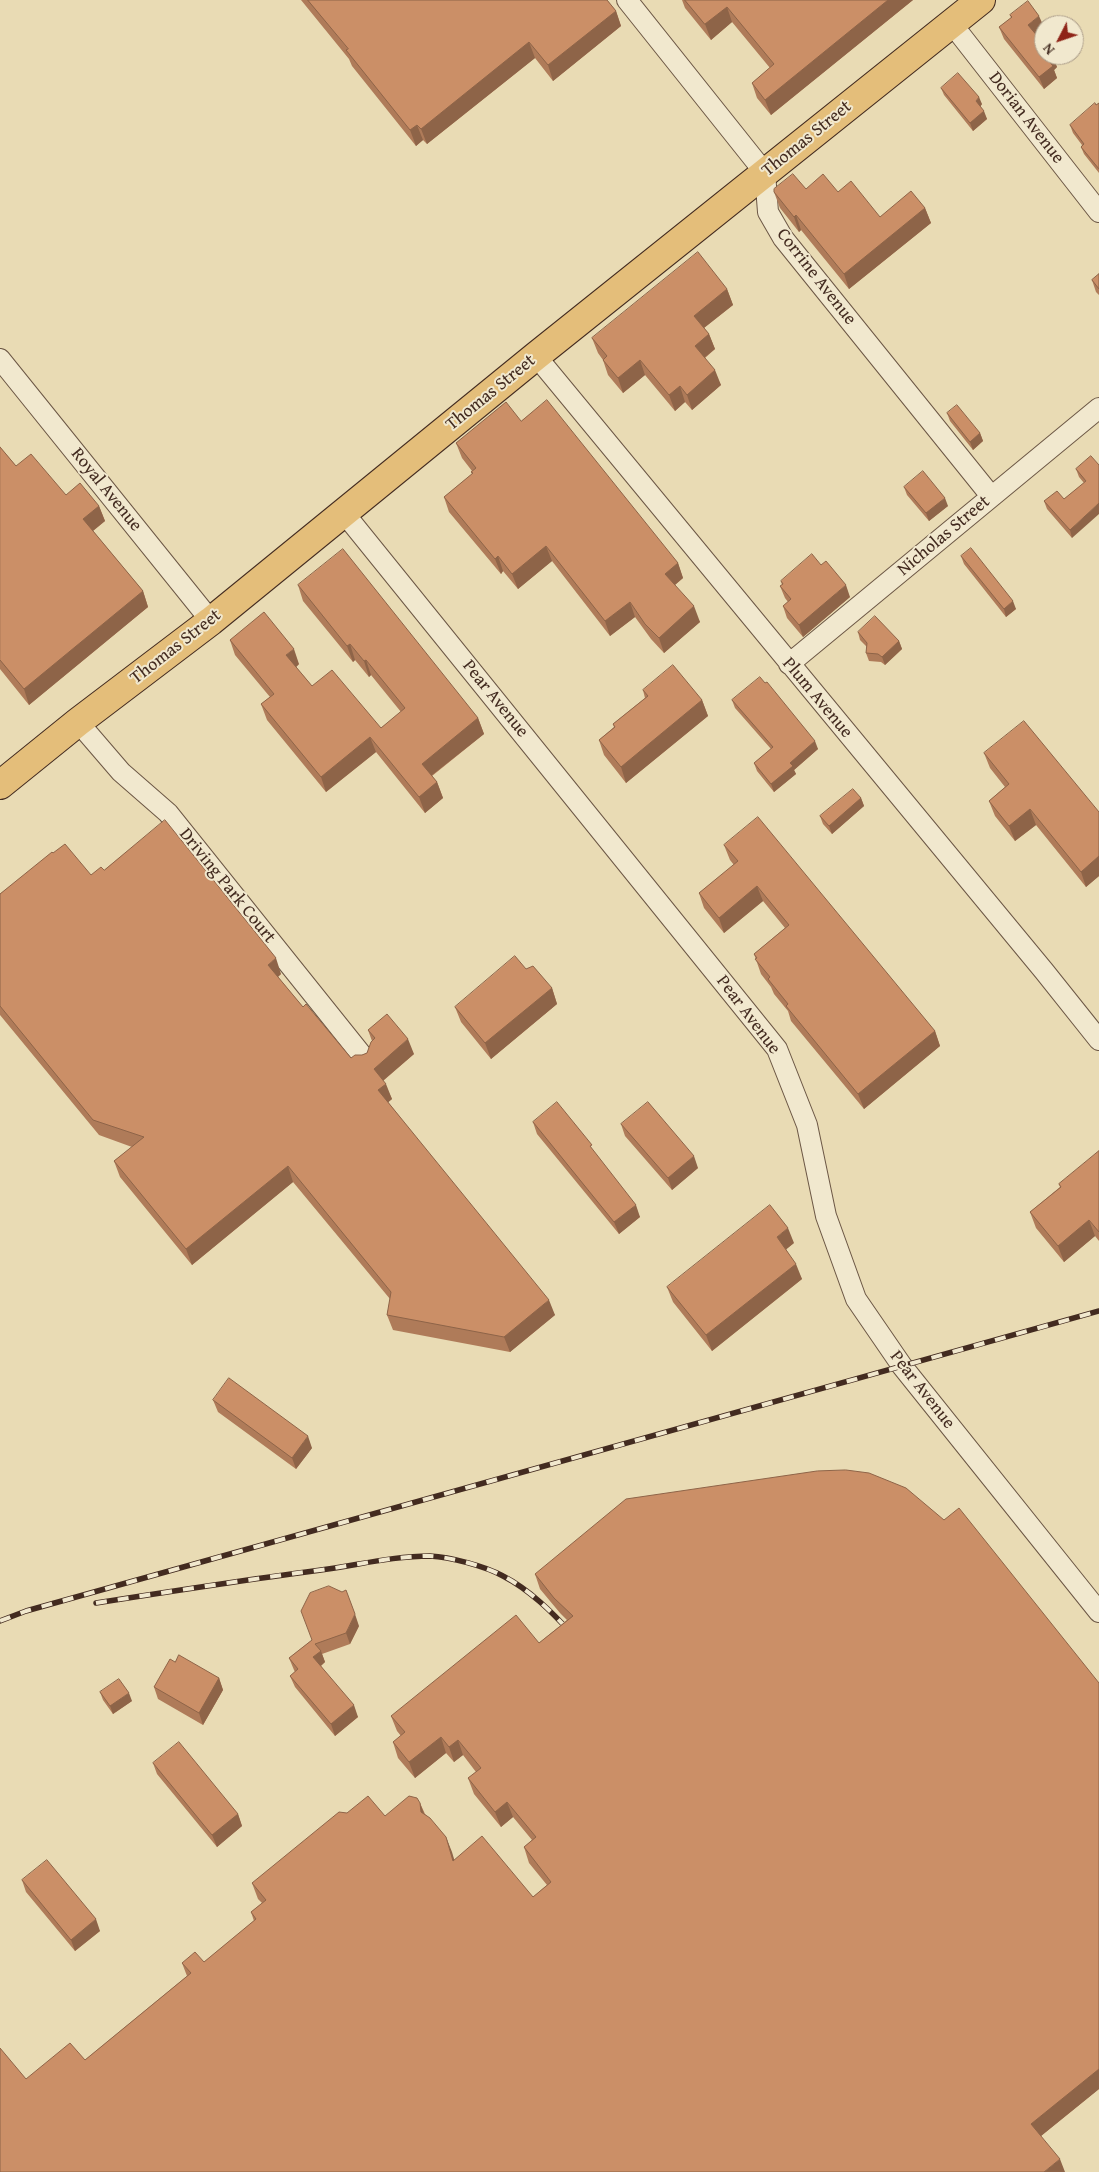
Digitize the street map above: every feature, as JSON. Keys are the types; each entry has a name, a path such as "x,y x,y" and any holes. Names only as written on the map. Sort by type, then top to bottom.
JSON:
{"main road":[{"name":"Thomas Street","path":"0,785 78,722 211,621 536,356 981,0"}],"street":[{"path":"627,0 765,173"},
{"name":"Dorian Avenue","path":"952,24 1099,212"},
{"name":"Corrine Avenue","path":"765,173 768,212 783,238 991,496"},
{"name":"Plum Avenue","path":"536,356 1099,1040"},
{"name":"Royal Avenue","path":"0,359 211,621"},
{"name":"Nicholas Street","path":"789,664 1099,408"},
{"name":"Pear Avenue","path":"344,513 777,1049 807,1125 826,1216 856,1299 902,1366 1099,1612"},
{"name":"Driving Park Court","path":"78,722 121,772 168,813 365,1059"}],"building":[{"path":"308,0 607,0 616,11 548,65 529,42 421,129 417,125 410,130"},
{"path":"685,0 888,0 765,100 752,83 774,64 727,7 705,24"},
{"path":"1028,1 1038,15 1034,15 1034,20 1028,25 1034,32 1034,65 1053,66 1039,77 999,27 1012,17 1010,15"},
{"path":"958,73 979,97 976,101 984,111 970,123 941,88"},
{"path":"1095,103 1096,105 1099,103 1099,169 1081,147 1084,144 1070,125"},
{"path":"793,174 806,189 823,174 838,192 851,181 880,217 911,191 925,208 844,274 796,215 794,217 774,192 774,189"},
{"path":"698,252 727,289 694,316 709,334 695,346 715,370 687,395 680,386 669,395 640,360 618,378 603,360 607,356 592,338"},
{"path":"1099,274 1099,289 1092,280"},
{"path":"547,400 678,563 665,574 694,606 659,638 645,624 630,602 605,621 546,546 512,574 498,556 495,559 444,497 473,473 471,472 476,468 456,443 506,402 521,421"},
{"path":"957,405 980,433 970,442 947,413"},
{"path":"0,447 16,466 31,454 66,495 80,483 99,506 83,519 143,591 24,689 0,660"},
{"path":"1091,456 1099,465 1099,503 1070,530 1044,501 1057,491 1064,499 1086,481 1076,469"},
{"path":"923,471 945,498 926,513 904,487"},
{"path":"971,548 1013,601 1004,609 961,556"},
{"path":"343,549 478,718 422,764 437,782 419,797 370,737 321,777 261,704 274,694 230,640 264,612 294,649 286,655 312,686 332,670 381,728 405,708 366,660 364,661 350,644 347,646 298,585"},
{"path":"812,554 821,565 826,561 846,585 799,625 783,606 791,599 780,586 783,584 781,581"},
{"path":"875,616 899,641 882,657 878,654 866,653 867,643 858,632"},
{"path":"673,665 702,700 621,767 599,740 615,727 613,724 648,696 643,690"},
{"path":"760,677 765,683 767,682 815,741 790,763 793,766 771,784 754,763 773,747 732,700"},
{"path":"1024,721 1099,812 1099,856 1081,872 1030,809 1009,826 989,801 1009,784 984,753"},
{"path":"853,789 861,798 829,826 820,816"},
{"path":"758,817 935,1031 858,1094 786,1006 788,1004 755,959 757,958 754,954 789,925 757,886 719,918 699,893 738,861 724,845"},
{"path":"165,820 276,958 268,965 303,1007 306,1004 351,1058 355,1055 367,1053 371,1042 375,1038 368,1030 387,1014 408,1039 374,1069 386,1084 378,1090 549,1300 504,1337 387,1315 391,1292 288,1166 186,1249 114,1161 144,1137 93,1120 0,1006 0,894 52,852 65,844 91,875 101,867 104,870"},
{"path":"515,956 526,969 533,966 552,988 485,1043 455,1007"},
{"path":"557,1102 592,1145 590,1146 636,1205 614,1222 533,1122"},
{"path":"648,1102 694,1156 668,1178 621,1124"},
{"path":"1099,1151 1099,1232 1089,1220 1058,1246 1030,1212 1061,1187 1059,1184"},
{"path":"770,1205 788,1228 777,1237 796,1264 706,1335 667,1287"},
{"path":"229,1378 308,1436 292,1458 213,1400"},
{"path":"846,1470 869,1473 906,1488 944,1520 959,1508 1099,1683 1099,2069 1031,2124 1060,2159 1044,2172 0,2172 0,2048 26,2079 70,2043 85,2060 191,1973 182,1963 195,1952 204,1962 256,1919 251,1912 266,1900 252,1883 339,1812 347,1813 368,1796 385,1816 409,1796 417,1798 420,1803 421,1812 430,1818 446,1837 453,1861 482,1836 533,1897 551,1882 524,1847 536,1837 507,1802 495,1812 468,1778 481,1768 458,1740 449,1747 441,1737 409,1762 393,1742 405,1732 391,1716 516,1615 539,1643 573,1616 554,1598 535,1574 626,1499 817,1471"},
{"path":"329,1586 342,1592 346,1590 355,1614 346,1633 315,1644 321,1651 313,1657 354,1705 331,1724 290,1676 298,1669 289,1658 312,1640 301,1611 310,1593"},
{"path":"179,1655 219,1678 199,1713 154,1687 170,1659 175,1662"},
{"path":"119,1679 129,1693 110,1706 100,1692"},
{"path":"179,1742 238,1814 212,1835 153,1763"},
{"path":"47,1860 96,1919 71,1940 22,1880"}],"railway":[{"path":"0,1621 26,1611 1099,1311"},
{"path":"96,1603 392,1559 430,1556 467,1563 503,1576 540,1602 572,1634"}]}
